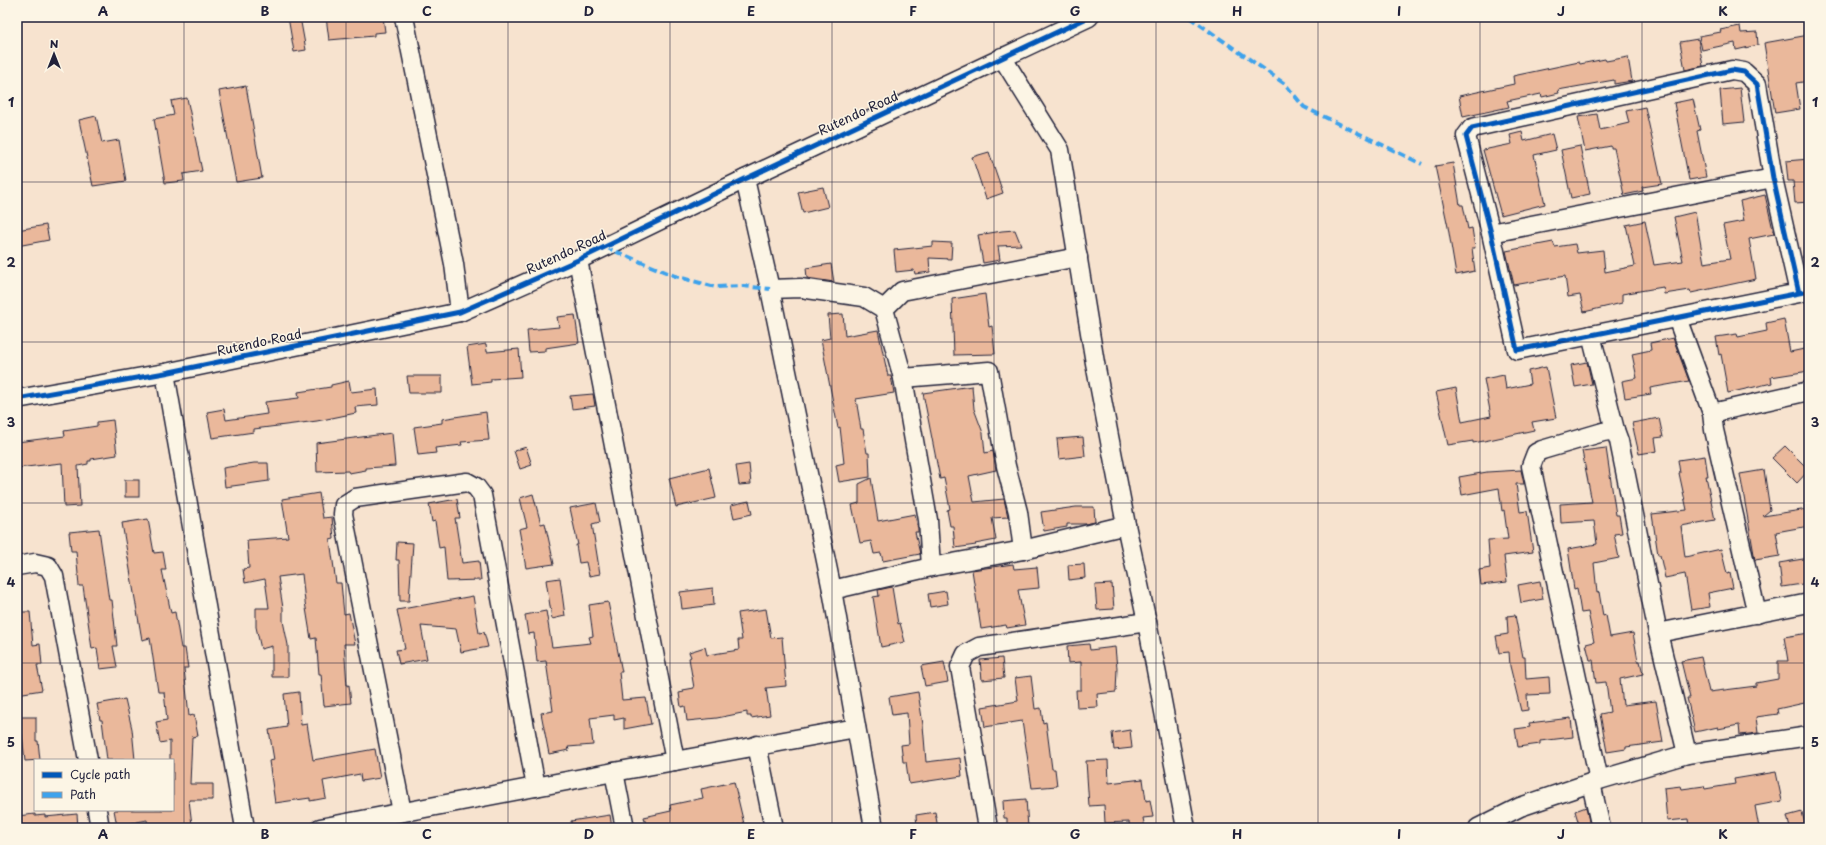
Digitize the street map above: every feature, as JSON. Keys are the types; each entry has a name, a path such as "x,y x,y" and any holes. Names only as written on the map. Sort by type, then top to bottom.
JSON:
{"street":[{"path":"404,17 454,264 460,312"},
{"name":"Rutendo Road","path":"17,399 165,373 460,312 578,260 745,179 1088,17"},
{"path":"1002,57 1060,150 1095,363 1126,525 1147,622 1186,828"},
{"path":"1732,70 1744,72 1757,84 1773,178 1804,292 1517,350 1491,233 1466,136 1472,128 1732,70"},
{"path":"1491,233 1773,178"},
{"path":"745,179 770,289 832,590 874,828"},
{"path":"884,309 902,291 1078,257"},
{"path":"578,260 675,761"},
{"path":"770,289 800,288 864,297 884,309 903,378 928,520 931,567"},
{"path":"1677,318 1712,413 1714,430 1757,614"},
{"path":"1591,335 1619,442 1658,633 1687,754"},
{"path":"903,378 989,371 1006,466 1018,512 1023,550"},
{"path":"165,373 245,828"},
{"path":"1712,413 1809,391"},
{"path":"1601,828 1595,782 1531,466 1536,453 1542,450 1603,432 1615,430"},
{"path":"402,812 343,514 344,505 354,498 467,482 476,487 482,495 536,787"},
{"path":"832,590 931,567 1023,550 1126,525"},
{"path":"17,566 35,562 48,566 54,576 88,759"},
{"path":"1658,633 1809,603"},
{"path":"988,828 960,667 966,654 979,647 1147,622"},
{"path":"320,828 757,745 856,728"},
{"path":"1478,828 1520,808 1595,782 1687,754 1809,736"},
{"path":"757,745 774,828"},
{"path":"614,772 625,828"},
{"path":"97,811 100,828"}],"building":[{"path":"288,17 300,17 306,50 294,52"},
{"path":"326,17 383,17 385,32 374,33 374,36 329,40"},
{"path":"1740,26 1741,33 1757,32 1758,45 1736,50 1735,43 1702,50 1699,36 1721,32 1720,30"},
{"path":"1809,35 1809,81 1796,83 1800,109 1775,113 1764,43"},
{"path":"1698,39 1703,66 1685,70 1680,42"},
{"path":"1628,57 1632,81 1614,84 1614,80 1558,90 1559,93 1542,97 1541,94 1507,101 1509,107 1463,117 1459,96 1514,84 1513,76 1579,62 1580,64 1605,59 1606,61"},
{"path":"246,86 262,178 236,182 219,91"},
{"path":"1740,88 1744,122 1723,124 1720,90"},
{"path":"187,98 202,171 183,174 184,181 165,183 154,119 174,115 171,101"},
{"path":"1693,99 1700,130 1697,131 1706,177 1689,180 1674,103"},
{"path":"1645,107 1662,184 1642,187 1643,191 1624,195 1614,148 1611,148 1611,146 1585,151 1578,117 1597,114 1600,130 1629,123 1626,111"},
{"path":"96,116 102,143 119,140 126,181 93,186 79,120"},
{"path":"1522,132 1524,141 1552,134 1556,150 1534,155 1545,204 1501,215 1483,150 1512,144 1510,135"},
{"path":"1580,146 1590,194 1571,198 1561,150"},
{"path":"989,152 1003,193 986,199 972,157"},
{"path":"1809,159 1809,202 1795,203 1793,181 1788,181 1786,161"},
{"path":"1453,163 1460,205 1463,205 1468,229 1472,228 1475,248 1472,248 1475,271 1456,275 1448,227 1435,166"},
{"path":"823,187 828,207 803,213 798,192"},
{"path":"1765,195 1774,234 1749,239 1756,279 1691,293 1690,290 1664,294 1663,287 1622,294 1622,303 1584,312 1580,295 1568,297 1565,276 1514,285 1506,251 1553,242 1555,247 1575,244 1577,253 1603,250 1605,272 1635,266 1626,225 1645,221 1654,265 1683,261 1674,217 1695,212 1704,263 1730,259 1723,225 1744,221 1740,201"},
{"path":"46,225 49,240 17,246 17,230"},
{"path":"1015,230 1021,245 998,246 1000,260 983,263 978,235"},
{"path":"933,242 952,243 951,259 929,258 930,272 915,274 914,270 896,272 894,250 933,246"},
{"path":"831,264 834,282 807,278 806,268"},
{"path":"985,294 989,327 992,326 995,354 954,355 952,299"},
{"path":"843,314 845,336 878,330 888,376 891,376 894,393 856,399 861,429 863,429 867,453 869,453 870,477 839,482 836,465 844,463 840,427 838,428 821,340 830,338 828,315"},
{"path":"575,315 579,343 545,348 545,351 529,352 527,330 559,327 557,317"},
{"path":"1784,319 1790,352 1809,348 1809,371 1771,377 1772,383 1728,393 1721,354 1719,355 1716,337 1737,334 1738,337 1767,331 1766,323"},
{"path":"1673,338 1689,381 1650,388 1651,394 1625,398 1622,381 1637,378 1632,354 1651,350 1650,343"},
{"path":"486,344 487,352 519,349 521,377 491,379 491,382 472,384 467,347"},
{"path":"1587,362 1592,384 1575,387 1571,365"},
{"path":"1546,367 1556,418 1532,422 1534,430 1473,443 1473,441 1448,445 1436,392 1456,388 1462,422 1491,416 1484,379 1504,375 1506,389 1530,384 1528,371"},
{"path":"407,376 442,376 442,393 409,393"},
{"path":"349,381 351,392 377,389 378,405 355,407 356,413 317,421 254,429 254,432 212,438 207,412 224,409 226,420 267,414 265,402 299,398 298,392 331,387 331,385"},
{"path":"972,386 974,409 983,433 985,453 993,451 996,470 969,476 974,502 1004,499 1008,517 992,518 996,540 955,548 953,526 950,526 947,510 950,509 944,478 940,479 923,393"},
{"path":"593,394 595,406 572,409 570,396"},
{"path":"486,412 489,440 461,442 462,445 435,448 436,453 418,455 414,427 442,423 442,419"},
{"path":"1659,418 1663,437 1655,438 1657,451 1639,454 1632,423"},
{"path":"113,420 117,455 91,459 91,461 88,461 88,464 78,466 80,506 64,507 62,463 17,468 17,442 65,436 64,431 97,426 97,422"},
{"path":"392,433 395,466 366,468 366,470 349,473 348,471 317,472 316,443"},
{"path":"1083,437 1085,456 1059,459 1057,439"},
{"path":"1785,446 1809,470 1797,483 1772,458"},
{"path":"526,447 532,465 520,469 514,451"},
{"path":"1606,448 1616,515 1619,515 1622,533 1614,534 1619,558 1594,563 1597,593 1599,592 1603,616 1606,615 1610,637 1633,633 1638,661 1640,661 1643,674 1620,679 1623,705 1656,701 1663,742 1626,747 1626,749 1607,752 1600,714 1610,712 1606,682 1596,683 1593,660 1590,660 1586,644 1594,642 1588,612 1581,613 1577,588 1574,589 1568,549 1597,544 1594,521 1561,523 1560,504 1592,502 1582,451"},
{"path":"1705,456 1708,476 1706,476 1715,520 1681,526 1685,557 1721,549 1727,574 1730,573 1733,588 1708,593 1710,607 1691,610 1685,574 1665,578 1660,555 1658,555 1652,514 1687,510 1679,473 1678,460"},
{"path":"254,463 268,463 269,481 225,487 223,468"},
{"path":"749,464 751,484 739,485 736,466"},
{"path":"709,468 716,498 676,507 669,478"},
{"path":"1521,470 1524,484 1516,484 1520,512 1527,511 1533,552 1504,556 1507,582 1481,585 1479,570 1490,568 1488,540 1508,539 1504,510 1502,511 1499,488 1462,495 1459,477 1487,472"},
{"path":"1764,470 1770,510 1763,516 1808,509 1809,526 1776,532 1780,556 1755,560 1740,474"},
{"path":"871,478 878,521 915,514 918,532 915,532 920,554 883,561 881,553 874,554 871,541 860,543 852,505 859,503 859,484"},
{"path":"125,480 139,480 139,497 125,497"},
{"path":"319,493 323,518 332,517 334,539 330,540 336,583 341,583 344,614 349,613 355,644 344,644 347,686 349,685 351,703 324,706 321,674 319,674 316,638 311,639 302,574 278,577 283,608 283,621 288,645 288,677 272,677 272,646 261,649 256,627 256,608 269,608 265,579 245,583 243,569 249,568 247,540 288,537 282,499"},
{"path":"533,494 541,524 545,523 554,564 526,568 519,529 527,527 520,498"},
{"path":"457,499 460,518 455,518 462,563 479,561 481,580 447,581 444,547 439,548 435,521 432,522 429,504"},
{"path":"749,501 752,514 734,518 731,505"},
{"path":"596,503 600,522 592,524 600,574 589,576 586,562 579,563 576,545 578,545 570,508"},
{"path":"1076,507 1094,507 1095,522 1085,524 1067,524 1067,527 1044,531 1041,512"},
{"path":"148,519 154,553 163,552 166,570 162,570 171,613 175,612 181,648 185,648 188,668 184,668 189,716 194,715 198,736 192,737 190,784 213,784 213,800 189,800 192,825 169,828 148,828 147,820 117,826 114,811 174,811 174,759 170,759 170,741 160,743 156,722 167,720 164,692 158,692 150,638 142,640 122,523"},
{"path":"99,529 109,600 112,600 117,646 113,646 117,667 100,669 97,648 92,649 83,586 79,586 76,551 71,551 69,532"},
{"path":"397,542 413,543 409,601 400,601 399,560 396,560"},
{"path":"1809,558 1809,583 1782,587 1779,563"},
{"path":"1013,564 1014,569 1037,567 1039,588 1018,590 1025,625 1007,628 1006,625 981,629 972,570"},
{"path":"1084,564 1085,578 1069,580 1068,565"},
{"path":"560,578 565,616 552,619 546,580"},
{"path":"1540,581 1543,599 1521,603 1518,585"},
{"path":"1112,584 1114,609 1097,610 1095,585"},
{"path":"892,587 898,624 900,623 905,642 881,647 873,597 879,596 878,590"},
{"path":"713,588 714,605 682,609 680,592"},
{"path":"946,591 948,604 930,607 928,594"},
{"path":"473,596 479,633 484,632 488,647 461,652 456,629 421,626 427,659 399,664 396,650 405,649 397,610"},
{"path":"608,602 622,672 619,672 622,700 646,698 651,724 624,729 624,718 614,720 614,715 590,718 593,745 568,747 569,750 549,754 541,713 553,711 546,661 537,662 534,633 528,634 525,615 546,611 552,647 591,643 589,637 593,636 589,605"},
{"path":"766,609 771,638 782,637 786,686 766,688 770,715 751,718 751,716 747,716 747,712 717,718 687,721 685,706 681,707 679,693 684,692 683,690 694,688 689,658 691,657 689,652 705,647 707,655 739,650 738,640 742,640 738,613"},
{"path":"17,612 30,612 33,645 40,644 42,665 37,665 42,690 17,694"},
{"path":"1515,615 1523,657 1525,657 1526,679 1549,677 1550,694 1527,695 1528,710 1521,711 1510,666 1509,652 1499,653 1496,636 1508,634 1507,616"},
{"path":"1809,633 1809,702 1777,709 1778,714 1756,717 1758,733 1740,735 1739,725 1718,729 1718,727 1695,732 1687,698 1690,698 1681,661 1701,657 1709,692 1756,686 1756,683 1778,679 1778,661 1788,661 1784,637"},
{"path":"1089,644 1090,650 1115,647 1117,668 1116,692 1097,694 1098,707 1077,708 1076,690 1081,690 1081,662 1068,663 1067,646"},
{"path":"1002,658 1004,678 982,680 980,660"},
{"path":"944,662 948,682 925,686 921,666"},
{"path":"1031,676 1035,709 1041,708 1043,723 1046,722 1052,769 1055,769 1057,786 1032,788 1022,721 985,727 982,707 1018,701 1015,678"},
{"path":"299,692 301,725 307,724 313,760 375,749 380,778 361,781 360,774 323,781 326,798 310,801 310,798 275,803 269,761 274,760 269,730 287,727 284,694"},
{"path":"918,692 923,725 926,762 960,758 962,776 909,784 906,762 903,762 901,745 909,744 907,713 892,715 889,697"},
{"path":"125,699 132,729 135,759 107,759 102,720 100,720 97,704"},
{"path":"17,717 36,717 36,741 38,741 40,759 25,761 22,734 17,734"},
{"path":"1571,718 1573,737 1540,741 1540,744 1518,747 1515,729 1530,727 1529,723"},
{"path":"1130,730 1132,748 1114,750 1112,733"},
{"path":"1108,760 1109,783 1143,779 1146,801 1150,800 1153,817 1143,818 1145,828 1130,828 1129,822 1105,823 1104,805 1089,806 1086,761"},
{"path":"1776,772 1782,801 1755,806 1759,828 1689,828 1688,819 1667,821 1664,788 1681,786 1682,789 1704,786 1705,789 1735,784 1734,779"},
{"path":"734,782 744,824 726,828 647,828 644,817 671,811 670,805 703,798 701,789"},
{"path":"1026,799 1028,828 1007,828 1007,818 1004,818 1003,801"},
{"path":"1586,807 1590,826 1580,828 1575,811"},
{"path":"935,812 938,828 917,828 916,815"},
{"path":"1802,812 1806,828 1790,828 1787,816"},
{"path":"35,814 35,816 45,815 45,817 77,814 78,828 17,828 17,816"},
{"path":"610,815 612,828 572,828 571,821"}],"marked path":[{"path":"1189,17 1285,84 1304,107 1422,164"},
{"path":"605,247 675,276 715,287 743,286 770,289"}],"cycle path":[{"path":"17,399 165,373 460,312 578,260 745,179 1089,17"},
{"path":"1799,293 1773,178 1757,84 1744,72 1732,70 1472,128 1466,136 1491,233 1517,350 1809,291"}]}
